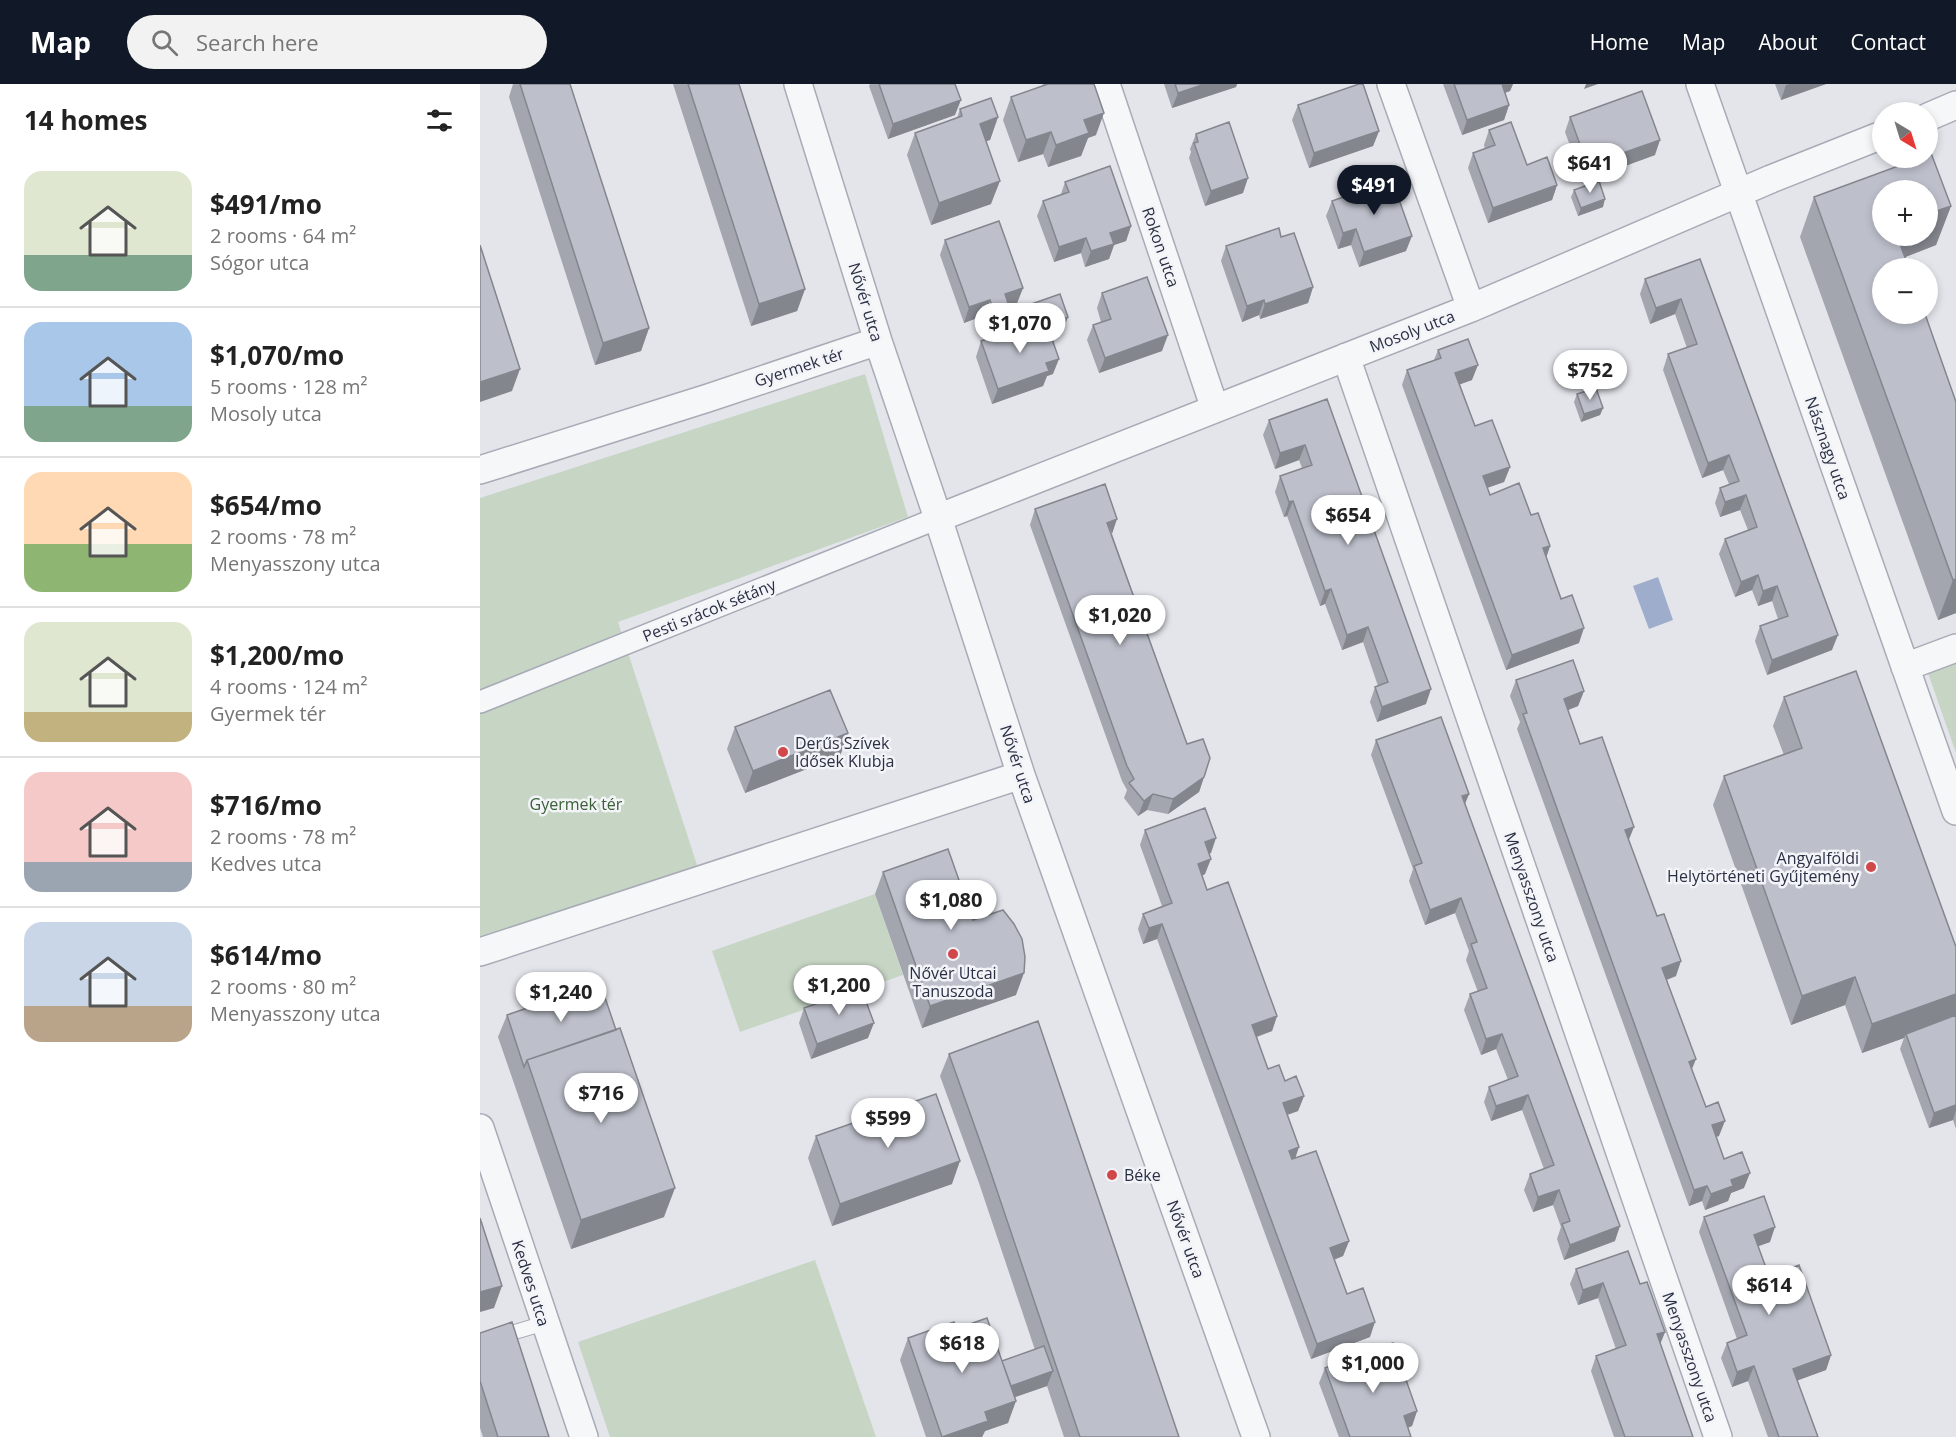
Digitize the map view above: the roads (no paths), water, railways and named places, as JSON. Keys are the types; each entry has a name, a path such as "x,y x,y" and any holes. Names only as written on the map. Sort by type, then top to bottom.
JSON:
{"street":[{"name":"Nővér utca","path":"798,84 878,341 1021,775 1256,1437"},
{"name":"Rokon utca","path":"1106,84 1215,409"},
{"path":"1391,84 1471,308"},
{"name":"Násznagy utca","path":"1700,84 1956,811"},
{"path":"1938,113 1956,105"},
{"name":"Mosoly utca","path":"938,518 1471,308 1738,193 1872,139"},
{"name":"Gyermek tér","path":"480,470 708,398 878,341"},
{"name":"Menyasszony utca","path":"1346,357 1718,1437"},
{"name":"Pesti srácok sétány","path":"480,702 938,518"},
{"path":"1905,667 1956,648"},
{"path":"480,952 1021,775"},
{"name":"Kedves utca","path":"480,1128 584,1437"}],"lane":[{"path":"484,1341 544,1323"}],"water":[{"path":"1658,577 1673,620 1649,629 1633,586"}],"place":[{"name":"Derűs Szívek Idősek Klubja","path":"783,752"},
{"name":"Angyalföldi Helytörténeti Gyűjtemény","path":"1871,867"},
{"name":"Nővér Utcai Tanuszoda","path":"953,954"},
{"name":"Béke","path":"1112,1175"}]}
